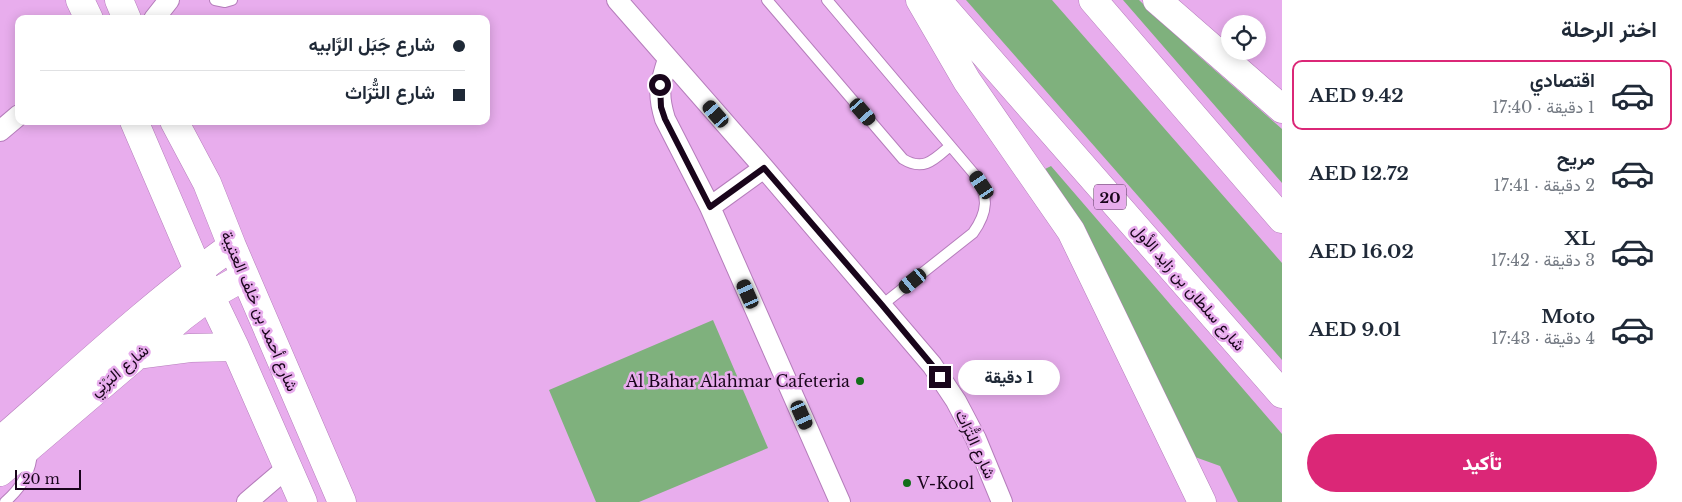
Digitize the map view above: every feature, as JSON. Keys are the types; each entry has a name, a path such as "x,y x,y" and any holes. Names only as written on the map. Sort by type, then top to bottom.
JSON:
{"street":[{"path":"80,0 87,15"},
{"path":"119,0 125,15"},
{"path":"157,15 169,0"},
{"name":"شارع التُّرَاث","path":"617,0 764,168 932,365 956,401 976,439 1002,502"},
{"path":"920,0 967,81 1071,231 1202,502"},
{"name":"شارع سلطان بن زايد الأول","path":"937,0 1282,394"},
{"path":"1092,0 1282,219"},
{"path":"1157,0 1282,109"},
{"path":"668,59 660,85 661,107 670,131 710,207 840,502"},
{"path":"0,131 15,118"},
{"path":"136,125 198,270 235,347 303,502"},
{"name":"شارع أحمد بن خلف العتيبة","path":"176,125 207,183 232,246 342,502"},
{"path":"710,207 764,168"},
{"name":"شارع البَرْنِي","path":"0,441 198,270 232,246"},
{"name":"شارع البَرْنِي","path":"0,472 136,355 210,296 245,276"},
{"path":"136,355 190,348 235,347"},
{"path":"247,502 288,467"}],"lane":[{"path":"215,0 225,2 232,0"},
{"path":"767,0 903,159 923,165 931,162 950,146"},
{"path":"827,0 982,185 985,198 985,210 981,222 973,233 882,305"},
{"path":"5,502 18,489 24,479 29,468 33,443"}],"green space":[{"path":"966,0 1052,0 1282,263 1282,360"},
{"path":"1123,0 1139,0 1193,51 1282,129 1282,183"},
{"path":"1051,166 1282,434 1282,502 1238,502 1220,466 1195,457 1084,237 1045,169"},
{"path":"713,320 768,448 639,502 596,502 549,390"}],"place":[{"name":"Al Bahar Alahmar Cafeteria","path":"860,381"},
{"name":"V-Kool","path":"907,483"}],"route":[{"path":"660,85 661,107 665,119 710,207 764,168 882,305 940,377"}]}
